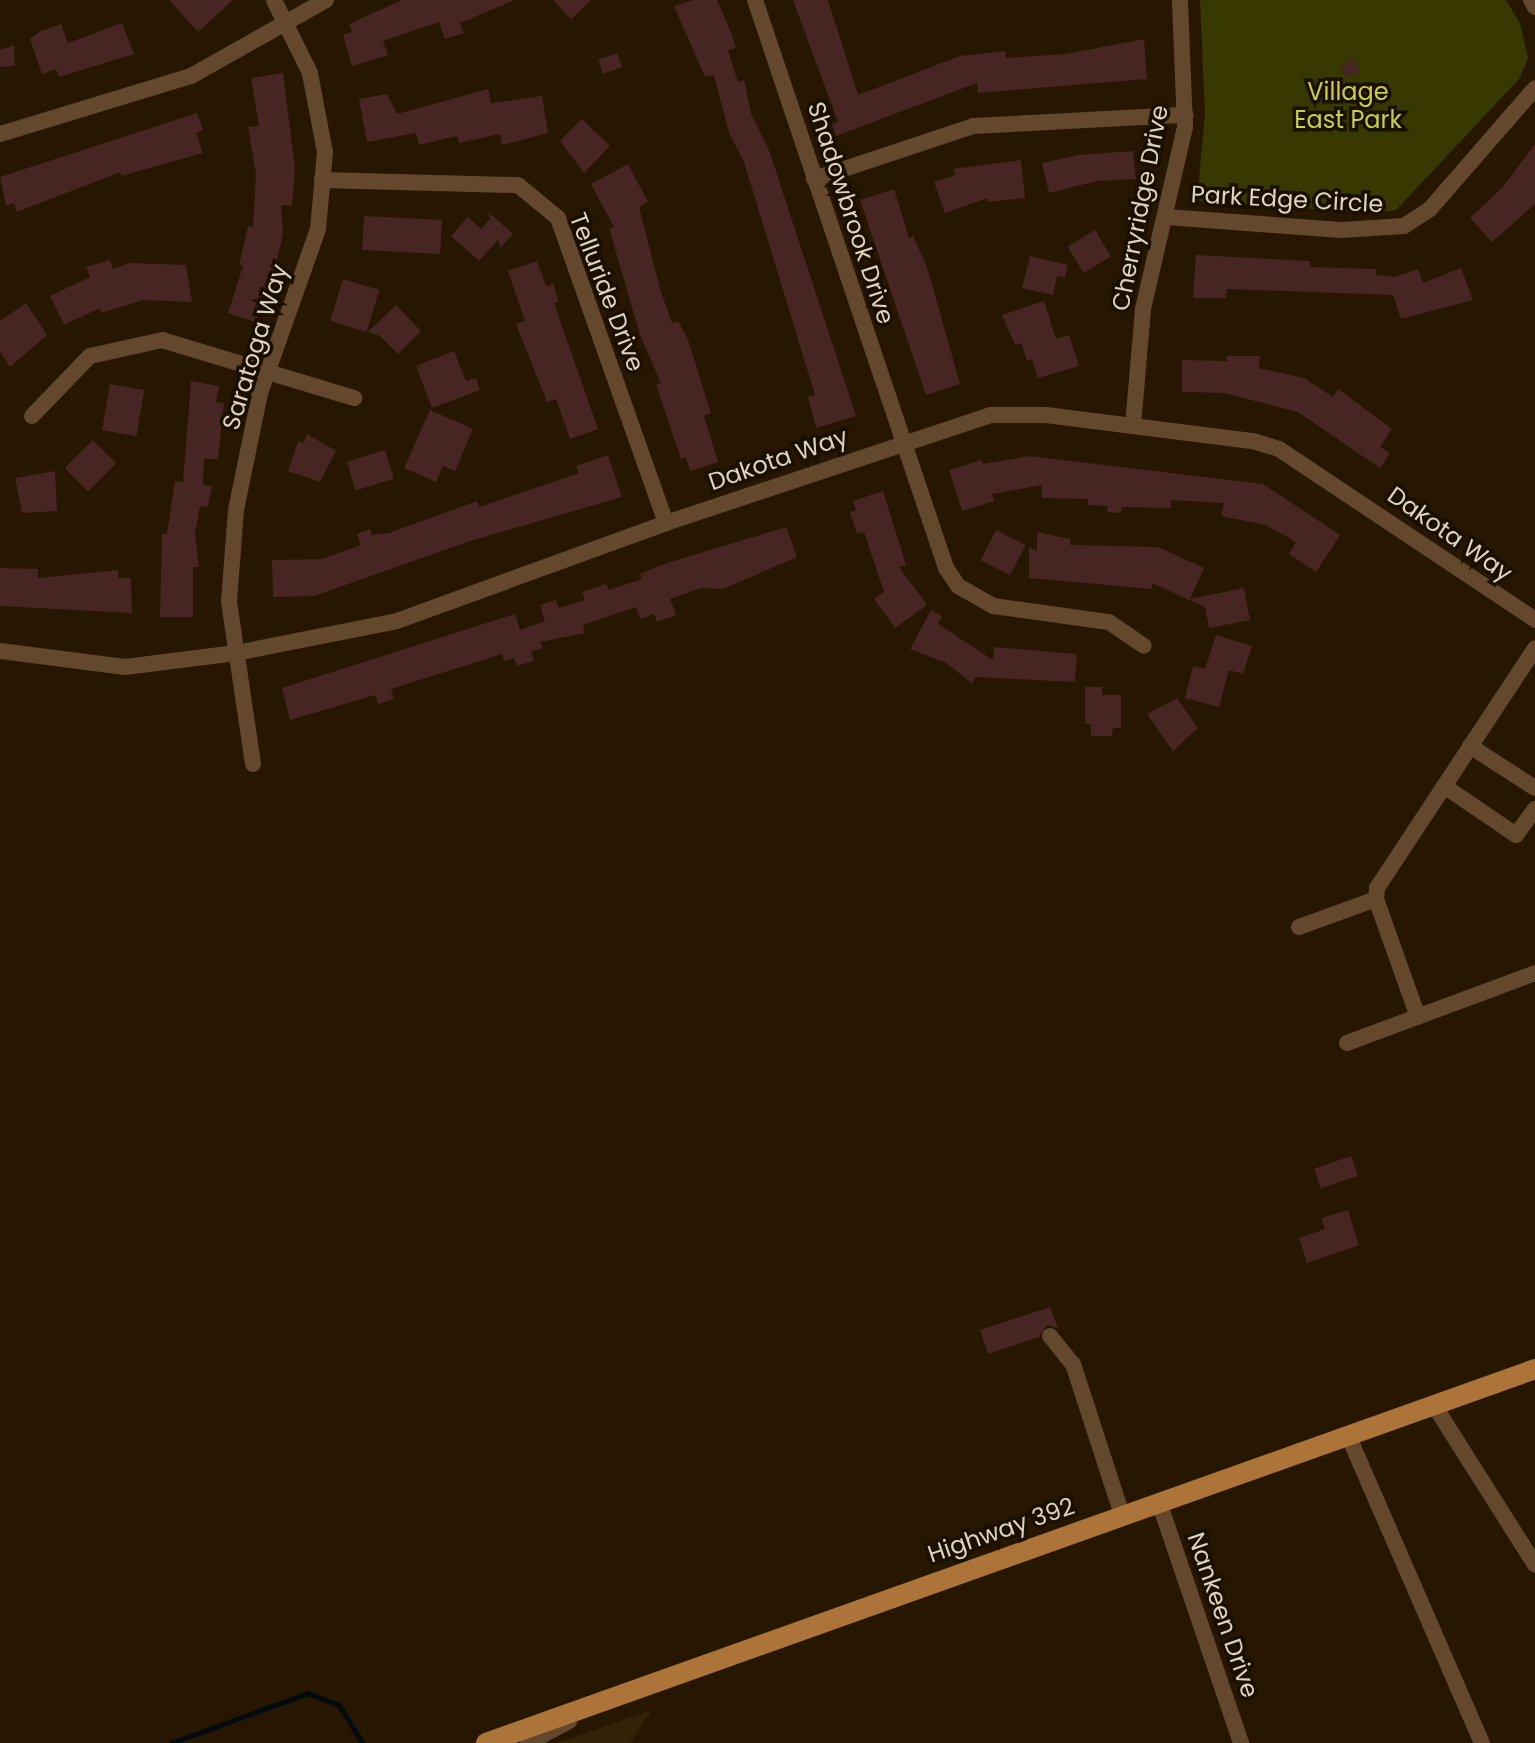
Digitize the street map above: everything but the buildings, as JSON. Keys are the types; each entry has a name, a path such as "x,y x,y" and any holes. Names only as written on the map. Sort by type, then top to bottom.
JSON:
{"main road":[{"name":"Highway 392","path":"486,1743 595,1706 739,1649 1535,1369"}],"street":[{"name":"Saratoga Way","path":"253,764 229,601 236,510 268,371 318,229 325,152 310,73 274,0"},
{"path":"0,134 191,76 326,0"},
{"name":"Shadowbrook Drive","path":"755,0 946,568 958,586 993,606 1109,622 1144,646"},
{"name":"Cherryridge Drive","path":"1133,426 1143,309 1167,217 1186,115 1180,0"},
{"path":"1531,0 1535,7"},
{"name":"Park Edge Circle","path":"1167,217 1341,230 1404,226 1430,209 1535,88"},
{"path":"814,179 973,126 1186,115"},
{"name":"Telluride Drive","path":"322,180 518,185 558,218 666,523"},
{"path":"32,416 90,356 162,340 354,398"},
{"name":"Dakota Way","path":"0,651 125,667 236,653 397,621 902,441 990,415 1046,415 1279,449 1535,620"},
{"path":"1418,1017 1376,899 1377,888 1535,648"},
{"path":"1470,746 1535,788"},
{"path":"1444,786 1516,835 1535,809"},
{"path":"1299,927 1376,899"},
{"path":"1347,1043 1535,973"},
{"path":"1050,1336 1066,1350 1073,1364 1122,1515"},
{"path":"1434,1405 1535,1565"},
{"path":"1348,1435 1482,1743"},
{"name":"Nankeen Drive","path":"1159,1502 1241,1743"},
{"path":"528,1743 595,1706"}],"shaded area":[{"path":"652,1710 630,1743 557,1743"}],"green space":[{"name":"Village East Park","path":"1200,0 1506,0 1520,23 1528,58 1519,79 1396,210 1376,213 1202,202 1197,199 1205,115"}],"waterway":[{"path":"171,1743 308,1693 339,1705 362,1743"}]}
